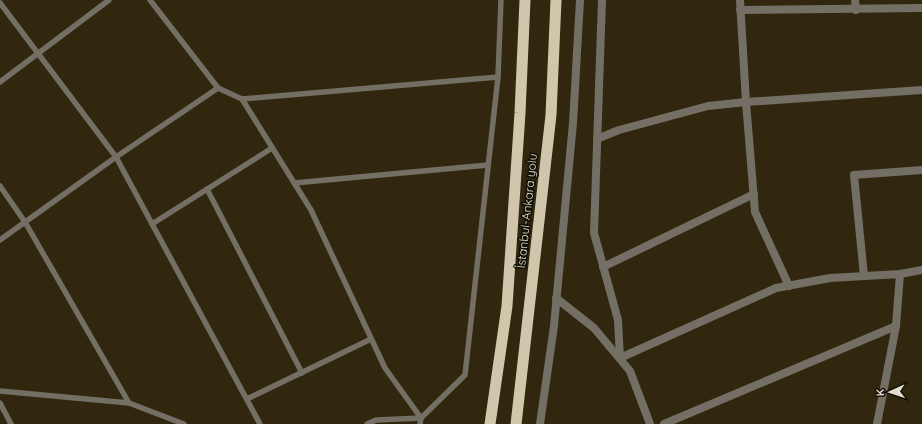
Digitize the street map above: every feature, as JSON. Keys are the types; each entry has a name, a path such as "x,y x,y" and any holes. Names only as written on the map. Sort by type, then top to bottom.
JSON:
{"highway":[{"name":"İstanbul-Ankara yolu","path":"490,424 507,306 520,113 525,0"},
{"name":"İstanbul-Ankara yolu","path":"516,424 551,115 556,0"}],"street":[{"path":"540,424 554,326 573,123 580,0"},
{"path":"602,0 594,233 618,320 620,358"},
{"path":"740,0 746,102 755,212 789,286"},
{"path":"855,0 856,10"},
{"path":"740,10 856,10 922,8"},
{"path":"597,139 619,130 708,106 922,90"},
{"path":"864,276 854,175 922,170"},
{"path":"604,268 754,194"},
{"path":"620,358 776,288 830,278 900,274 922,270"},
{"path":"877,424 896,326 900,274"},
{"path":"556,298 594,328 630,371 650,424"},
{"path":"664,424 896,326"}],"lane":[{"path":"0,82 109,0"},
{"path":"150,0 218,88 242,99 498,77"},
{"path":"367,424 376,420 421,421 465,375 498,77 501,0"},
{"path":"0,3 116,157 260,424"},
{"path":"0,240 116,157 218,88"},
{"path":"242,99 310,210 385,368 421,421"},
{"path":"152,224 272,148"},
{"path":"294,183 488,165"},
{"path":"0,186 25,222 128,403"},
{"path":"207,189 302,373"},
{"path":"247,400 371,339"},
{"path":"0,391 128,403 184,424"},
{"path":"0,403 12,424"}]}
